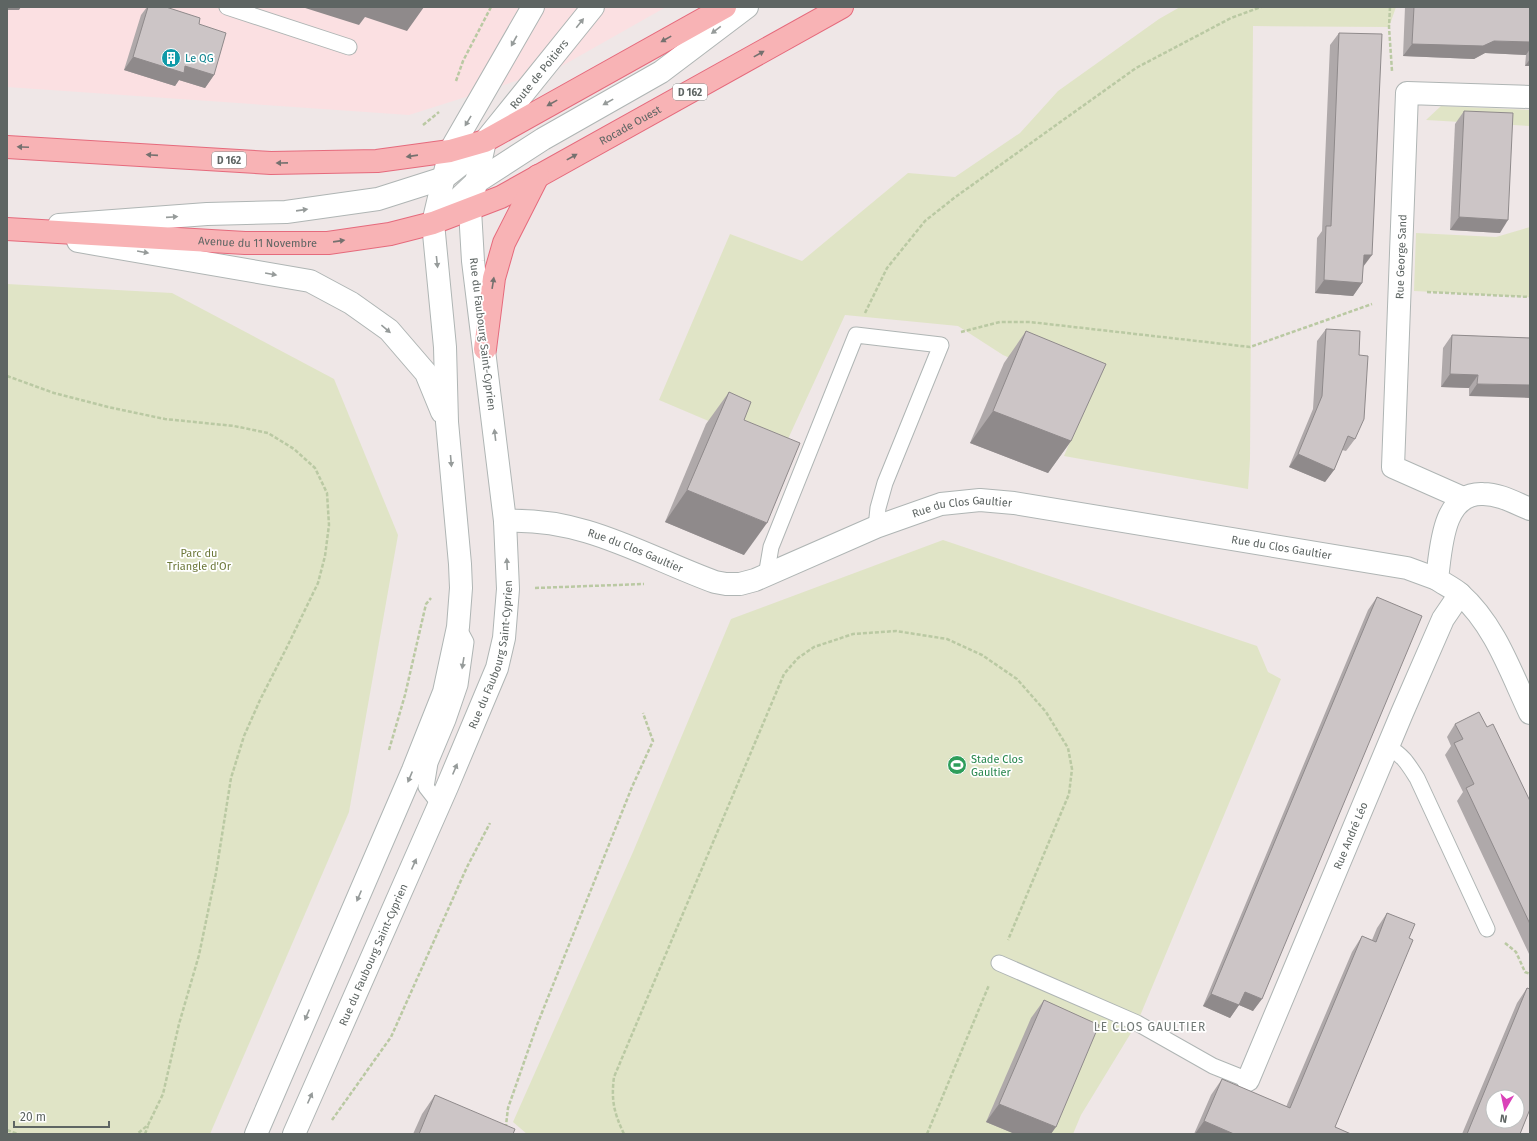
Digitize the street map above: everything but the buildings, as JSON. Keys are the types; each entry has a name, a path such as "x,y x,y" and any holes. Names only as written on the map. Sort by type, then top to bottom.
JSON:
{"main road":[{"name":"D 162","path":"7,147 271,163 377,161 450,151 485,141 724,7"},
{"name":"Rocade Ouest","path":"501,196 842,7"},
{"path":"485,349 494,278 502,250 538,176"},
{"name":"Avenue du 11 Novembre","path":"7,229 244,243 328,243 390,234 433,223 470,210 501,196"}],"street":[{"path":"256,1134 413,770 444,692 458,627 461,588 447,422 445,347 433,223 450,151 533,7"},
{"name":"Route de Poitiers","path":"444,178 468,159 485,141 593,7"},
{"path":"433,223 475,183 543,139 661,72 747,7"},
{"path":"1407,92 1530,97"},
{"name":"Rue George Sand","path":"1407,92 1393,467 1463,498"},
{"name":"Rue du Faubourg Saint-Cyprien","path":"294,1134 440,804 497,668 504,638 508,589 505,521 473,261 470,210 485,141"},
{"path":"7,229 207,214 286,212 378,199 444,178"},
{"path":"7,229 310,281 351,303 389,330 426,373 447,422"},
{"path":"1437,579 1444,532 1451,512 1463,498 1473,494 1499,496 1530,509"},
{"name":"Rue du Clos Gaultier","path":"505,521 525,520 560,524 581,529 625,544 715,582 726,584 740,584 766,576 876,527 941,504 980,500 1014,503 1407,568 1437,579 1460,594 1477,613 1493,635 1530,714"},
{"name":"Rue André Léo","path":"1248,1080 1388,747 1444,619 1460,594"}],"lane":[{"path":"227,7 349,47"},
{"path":"766,576 771,547 856,335 941,344 885,483 878,508 876,527"},
{"path":"440,804 426,787 430,763 460,686 466,642 458,627"},
{"path":"1388,747 1399,753 1409,764 1417,778 1487,929"},
{"path":"999,963 1137,1023 1213,1066 1248,1080"}],"path":[{"path":"454,88 463,61 491,7"},
{"path":"856,335 872,297 887,268 916,232 931,217 983,177 1136,68 1231,18 1261,7"},
{"path":"1390,7 1389,27 1391,71 1407,92"},
{"path":"418,126 424,125 440,111"},
{"path":"941,344 960,333 1000,322 1030,322 1250,347 1400,294 1414,291 1530,297"},
{"path":"7,376 54,393 108,407 165,418 234,426 268,433 294,449 315,468 327,493 329,525 325,556 318,583 260,700 244,736 231,778 216,872 199,955 179,1024 163,1094 145,1134"},
{"path":"530,588 648,584"},
{"path":"389,751 405,696 426,604 434,593"},
{"path":"624,1134 617,1119 611,1095 614,1077 784,674 798,658 814,647 853,634 896,631 947,639 982,655 1017,679 1046,712 1068,748 1072,769 1069,794 926,1134"},
{"path":"506,1134 508,1108 537,1025 632,787 653,741 643,714"},
{"path":"332,1121 391,1037 467,867 490,823"},
{"path":"1487,929 1516,952 1525,972 1530,974"},
{"path":"137,1134 148,1125"},
{"path":"7,1130 18,1134"}],"shaded area":[{"path":"7,7 666,7 560,67 409,115 7,87"}],"green space":[{"path":"1180,7 1396,7 1389,27 1253,26 1250,459 1248,489 1064,456 1090,394 1003,355 958,326 845,315 782,452 659,400 730,234 802,261 908,173 955,177 1020,133 1058,91 1159,19"},
{"path":"1441,106 1530,110 1530,126 1426,120"},
{"path":"1530,227 1530,297 1414,291 1416,233 1496,237"},
{"name":"Parc du Triangle d'Or","path":"7,284 172,293 334,379 398,535 349,812 210,1134 7,1134"},
{"name":"Stade Clos Gaultier","path":"943,540 1257,646 1268,672 1281,679 1137,1023 1081,1115 1073,1134 527,1134 513,1122 633,852 731,619"}],"place":[{"name":"Le QG","path":"171,58"},
{"name":"Stade Clos Gaultier","path":"957,765"}],"district":[{"name":"LE CLOS GAULTIER","path":"1150,1027"}]}
